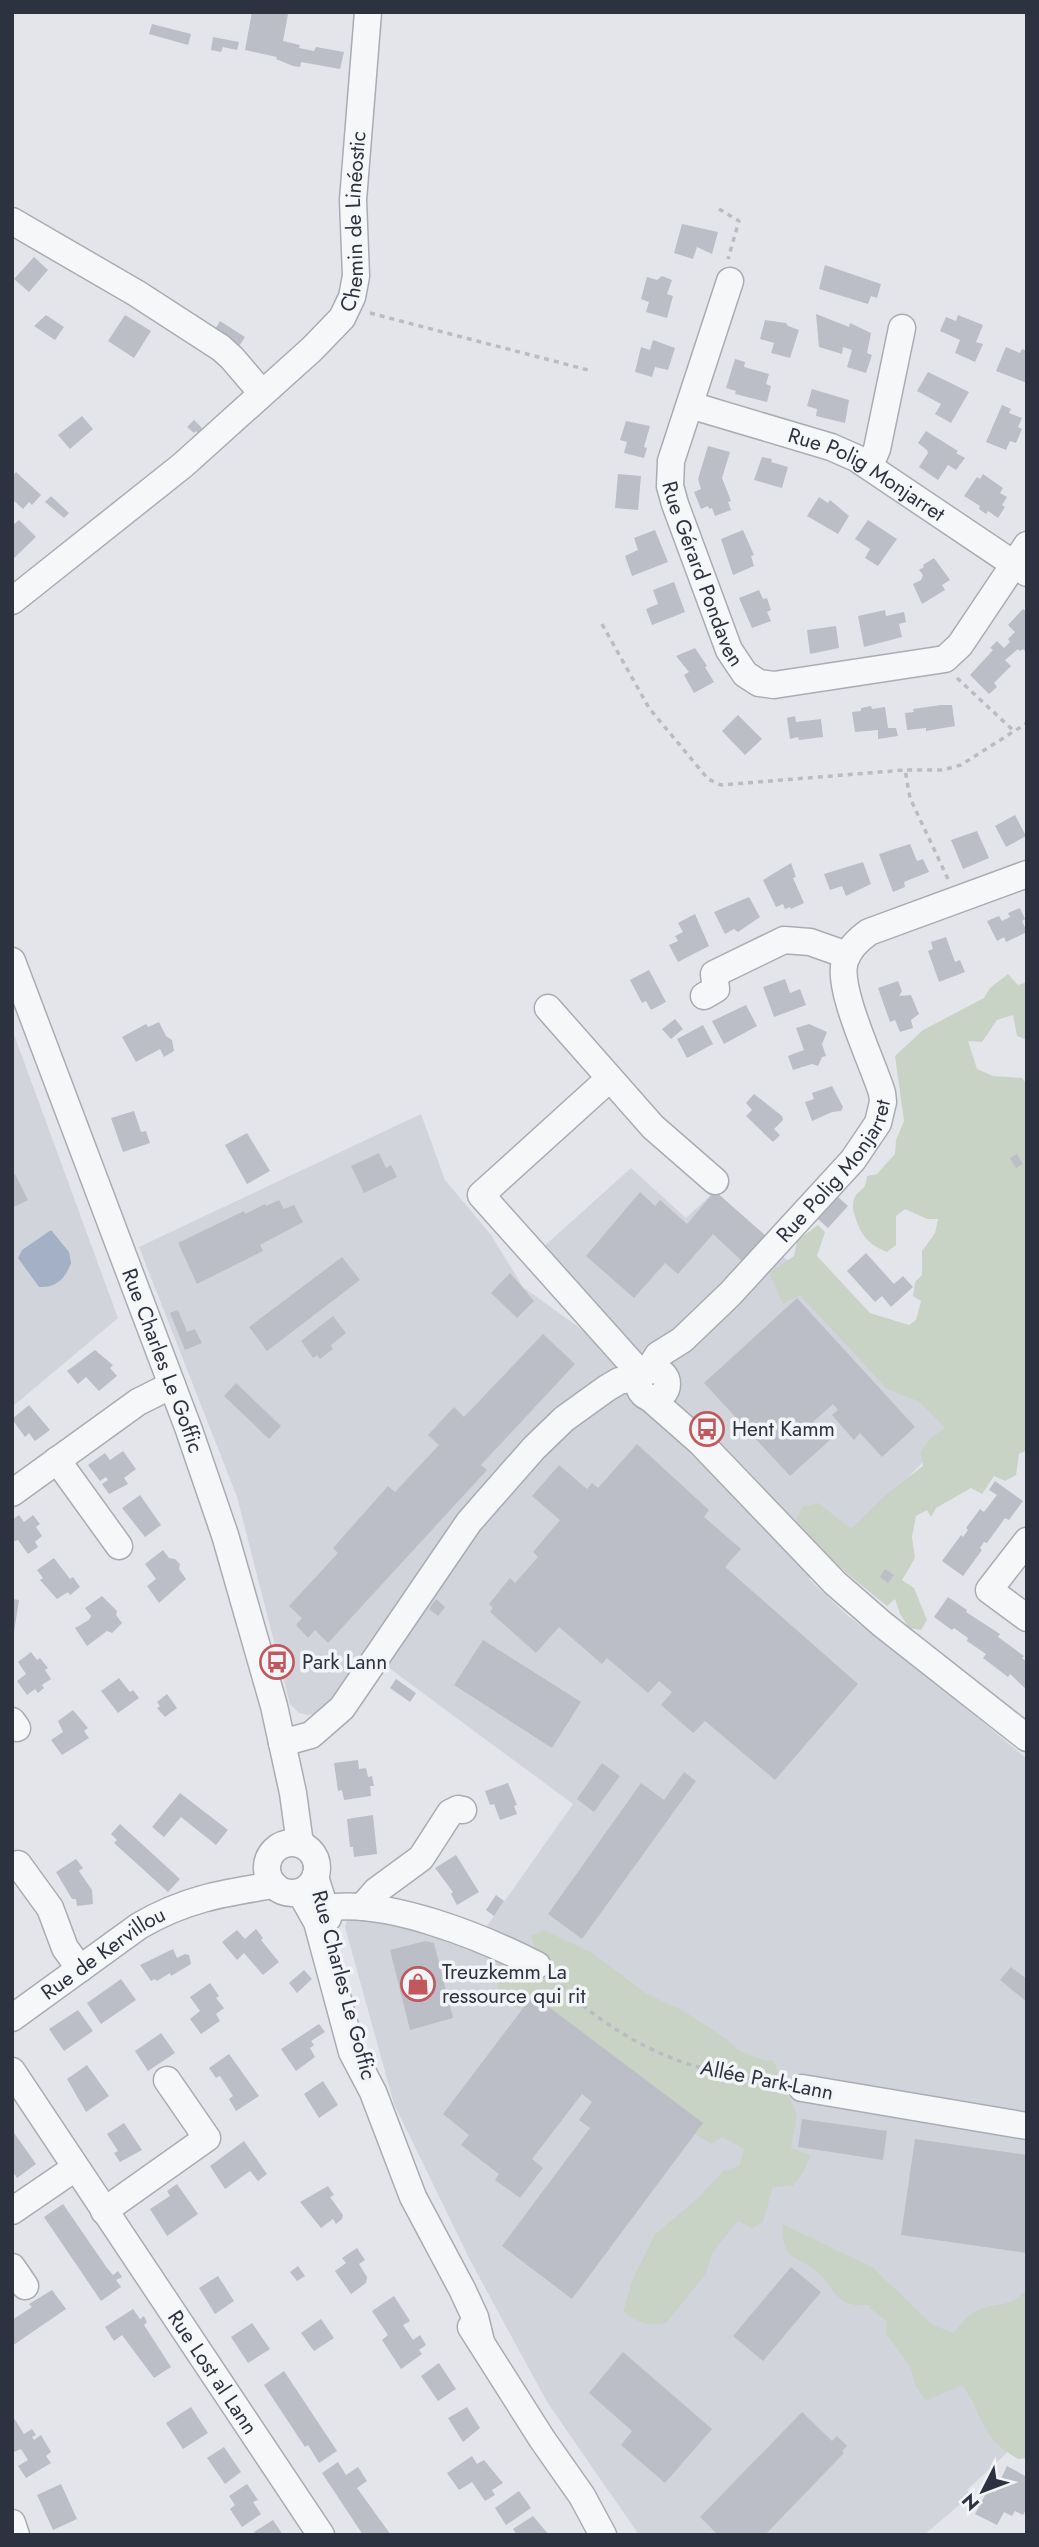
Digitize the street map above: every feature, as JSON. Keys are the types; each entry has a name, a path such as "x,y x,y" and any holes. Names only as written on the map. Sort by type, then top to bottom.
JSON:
{"street":[{"name":"Chemin de Linéostic","path":"12,601 162,483 327,335 347,309 356,276 353,200 368,12"},
{"path":"12,221 124,286 221,348 233,358 262,393"},
{"name":"Rue Gérard Pondaven","path":"730,281 671,461 670,486 729,650 744,674 760,683 774,685 940,661"},
{"path":"870,465 877,449 902,328"},
{"name":"Rue Polig Monjarret","path":"690,405 831,447 870,465 1022,561"},
{"path":"940,661 960,645 1022,561"},
{"path":"704,996 716,989 714,974 784,940 810,942 847,955 856,942 869,932 1027,874"},
{"name":"Rue Polig Monjarret","path":"652,1383 659,1355 682,1340 754,1270 843,1172 878,1123 883,1102 882,1093 847,993 843,967 847,955"},
{"name":"Rue Charles Le Goffic","path":"12,961 172,1385 225,1535 267,1678 285,1756 278,1823 279,1860"},
{"path":"548,1007 653,1127 715,1181"},
{"path":"609,1079 481,1195 652,1383 700,1442 835,1583 891,1631 1027,1738"},
{"path":"285,1756 324,1726 342,1708 440,1563 486,1501 546,1436 578,1409 619,1381 652,1383"},
{"path":"12,1493 138,1402 172,1385"},
{"path":"57,1460 119,1546"},
{"path":"1027,1541 989,1590 1027,1618"},
{"path":"363,1906 376,1891 421,1858 450,1813 463,1810"},
{"path":"314,1856 317,1868 307,1884 286,1892 279,1860 314,1856"},
{"name":"Rue de Kervillou","path":"12,2018 159,1914 279,1860"},
{"path":"18,1864 50,1908 65,1948 80,1969"},
{"name":"Rue Charles Le Goffic","path":"307,1884 326,1908 368,2060 373,2092"},
{"name":"Rue Charles Le Goffic","path":"307,1884 352,2052 373,2092 409,2189 462,2289 475,2318 481,2342 514,2397 582,2496 603,2535"},
{"path":"326,1908 363,1906 384,1909 470,1935 537,1965"},
{"name":"Rue Lost al Lann","path":"12,2071 320,2535"},
{"path":"104,2211 207,2138 167,2080"},
{"name":"Allée Park-Lann","path":"802,2088 1027,2126"},
{"path":"12,2211 75,2168"},
{"name":"Rue Charles Le Goffic","path":"582,2496 603,2514 619,2535"},
{"path":"12,2524 16,2535"}],"path":[{"path":"719,209 739,221 722,279 730,281"},
{"path":"347,309 592,371"},
{"path":"602,624 649,708 708,779 721,785 905,770 942,770 961,765 1027,723"},
{"path":"940,661 1014,732"},
{"path":"905,770 910,798 952,887 950,901"},
{"name":"Allée Park-Lann","path":"537,1965 587,2010 618,2031 670,2057 714,2071 802,2088"}],"shaded area":[{"path":"1008,974 1018,985 1027,982 1027,1040 1017,1036 1013,1015 997,1020 982,1042 968,1041 977,1069 993,1076 1022,1078 1027,1084 1027,1450 1019,1454 1016,1475 1005,1481 994,1476 982,1494 971,1488 936,1508 931,1517 927,1510 916,1516 912,1537 915,1558 902,1580 914,1588 927,1620 921,1630 909,1628 895,1599 887,1606 827,1556 795,1522 802,1507 818,1503 852,1528 884,1496 923,1466 921,1452 929,1439 945,1428 918,1401 887,1389 800,1295 783,1304 769,1273 794,1256 797,1241 818,1225 825,1232 817,1256 870,1313 909,1325 916,1320 921,1301 913,1296 915,1282 922,1275 922,1251 935,1233 938,1219 927,1219 905,1209 896,1216 896,1245 887,1252 875,1246 863,1234 857,1223 853,1201 865,1185 867,1176 877,1174 895,1154 896,1140 904,1121 895,1056 923,1030 984,998 990,988"},
{"path":"12,1029 118,1318 12,1407"},
{"path":"421,1114 445,1180 491,1235 523,1287 606,1347 541,1249 631,1168 686,1218 715,1191 959,1425 809,1579 848,1616 907,1659 1027,1759 1027,2434 967,2490 971,2495 924,2535 639,2535 547,2402 470,2260 394,2104 345,1927 348,1917 408,1927 470,1950 573,1804 366,1651 322,1712 308,1715 299,1713 290,1704 237,1497 139,1247"},
{"path":"544,1930 594,1954 647,1994 682,2010 728,2040 738,2050 765,2061 773,2060 797,2114 791,2148 811,2155 803,2173 793,2186 773,2187 763,2222 752,2228 738,2221 712,2253 706,2274 666,2323 643,2323 623,2312 633,2278 655,2234 698,2198 723,2171 739,2166 744,2149 722,2137 711,2144 675,2121 536,2010 518,2009 499,2000 494,1950 536,1952 531,1936"},
{"path":"782,2224 872,2267 933,2325 954,2333 974,2312 1012,2301 1027,2288 1027,2458 1018,2459 994,2441 962,2385 926,2401 916,2387 910,2366 886,2334 887,2322 869,2305 857,2305 842,2300 814,2269 789,2254 784,2245"}],"water":[{"path":"51,1230 69,1252 71,1263 59,1281 50,1286 39,1287 18,1258 22,1250"}],"building":[{"path":"252,12 288,14 283,41 314,51 316,47 344,52 340,69 301,62 300,67 293,66 276,59 277,57 245,50"},
{"path":"152,24 191,34 188,45 149,34"},
{"path":"213,37 239,42 237,50 223,47 221,52 211,50"},
{"path":"682,224 718,232 712,254 697,247 693,259 674,253"},
{"path":"34,257 48,270 29,292 14,279"},
{"path":"825,265 881,284 877,298 871,296 868,304 819,289"},
{"path":"662,276 672,280 667,294 673,296 667,318 646,312 649,302 641,299 647,277 657,280"},
{"path":"816,314 849,327 850,323 871,333 867,353 872,355 866,373 847,367 852,350 843,347 842,354 819,347"},
{"path":"46,315 64,327 55,340 34,326"},
{"path":"125,315 151,331 134,358 108,341"},
{"path":"958,315 983,325 976,342 983,344 975,362 955,353 960,340 940,331 946,317 956,321"},
{"path":"765,320 786,323 799,330 790,358 771,353 774,343 760,339"},
{"path":"220,321 245,337 239,346 214,331"},
{"path":"653,340 675,348 668,370 655,367 652,377 635,372 641,347 650,350"},
{"path":"1006,347 1020,353 1022,349 1027,351 1027,383 996,371"},
{"path":"735,359 745,362 744,367 769,374 766,384 771,386 767,402 735,394 736,391 726,388"},
{"path":"928,372 969,392 951,423 935,414 941,404 917,391"},
{"path":"812,389 849,400 845,423 816,416 817,409 807,406"},
{"path":"1002,405 1011,409 1009,413 1022,418 1018,427 1022,429 1016,443 1010,441 1006,450 986,442"},
{"path":"82,416 93,429 70,449 58,435"},
{"path":"194,420 202,428 198,433 187,427"},
{"path":"626,421 650,426 644,458 624,453 627,442 620,440"},
{"path":"926,431 965,458 956,470 948,465 938,480 919,467 928,453 918,443"},
{"path":"708,446 730,452 722,478 731,501 728,502 731,510 715,516 712,508 709,509 708,506 701,509 694,492 701,489 698,479"},
{"path":"762,457 788,467 782,488 754,480"},
{"path":"16,472 41,495 32,505 29,502 23,509 12,499 12,477"},
{"path":"618,474 641,476 638,510 615,508"},
{"path":"983,474 1003,488 1000,493 1007,497 1002,505 1005,507 998,518 988,511 986,514 979,509 980,506 964,496 977,477 980,479"},
{"path":"51,496 69,513 64,518 45,502"},
{"path":"819,497 828,503 830,500 849,516 838,534 807,516"},
{"path":"19,520 36,537 12,560 12,526"},
{"path":"868,520 897,539 878,566 865,558 870,549 855,539"},
{"path":"655,530 668,562 632,576 625,556 638,550 634,538"},
{"path":"743,530 754,555 751,556 754,566 733,575 721,539"},
{"path":"934,558 950,580 942,585 945,590 922,604 913,584 921,580 923,575 919,570 923,565"},
{"path":"674,582 685,612 652,625 646,609 658,604 653,590"},
{"path":"759,590 763,599 767,598 771,610 767,612 771,621 752,628 739,598"},
{"path":"1023,609 1027,612 1027,653 1018,649 1005,660 1011,666 994,683 997,687 989,694 970,675 993,650 990,648 997,641 1004,648 1010,642 1008,639 1015,632 1008,625"},
{"path":"885,610 886,616 904,612 906,622 899,624 902,637 864,647 858,616"},
{"path":"836,626 839,648 810,654 807,630"},
{"path":"695,648 714,682 694,693 684,675 689,672 676,656"},
{"path":"952,705 955,726 926,731 926,728 907,730 905,713 914,712 913,709"},
{"path":"871,706 872,709 885,707 888,728 896,728 898,736 878,739 878,730 855,732 852,712"},
{"path":"738,715 762,739 745,755 722,731"},
{"path":"795,716 796,722 821,719 823,737 790,739 787,718"},
{"path":"1015,815 1026,836 1006,847 995,826"},
{"path":"977,831 989,858 963,869 951,840"},
{"path":"910,844 917,861 923,859 929,872 904,882 905,887 893,892 879,854"},
{"path":"863,862 871,884 846,896 842,886 830,890 824,874"},
{"path":"791,863 796,877 793,878 804,903 791,909 785,909 783,904 776,907 763,880"},
{"path":"749,897 760,917 738,932 734,929 725,934 714,912"},
{"path":"1020,908 1027,932 1006,942 1004,937 997,941 987,921 999,916 1002,921 1010,917 1008,913"},
{"path":"695,914 709,946 678,962 669,945 678,941 675,936 683,932 678,923"},
{"path":"946,937 955,962 960,960 965,972 939,982 928,951 933,949 931,942"},
{"path":"649,970 666,1002 651,1010 646,1001 642,1003 630,980"},
{"path":"785,979 790,993 800,989 806,1005 774,1017 763,987"},
{"path":"898,981 902,991 899,996 911,995 919,1014 911,1020 913,1028 900,1032 895,1020 890,1022 878,988"},
{"path":"746,1005 757,1026 724,1044 712,1021"},
{"path":"675,1019 683,1029 671,1039 662,1029"},
{"path":"159,1022 166,1036 172,1040 174,1051 164,1057 160,1049 136,1062 122,1037 146,1024 148,1027"},
{"path":"809,1024 827,1032 822,1044 826,1056 822,1057 818,1066 812,1064 793,1070 788,1056 804,1050 796,1028"},
{"path":"703,1025 713,1044 687,1058 677,1039"},
{"path":"832,1086 843,1107 841,1111 812,1121 805,1102 814,1099 812,1093"},
{"path":"754,1094 782,1116 783,1120 774,1129 780,1135 773,1142 746,1116 752,1110 746,1103"},
{"path":"134,1111 141,1132 146,1131 150,1143 123,1152 111,1118"},
{"path":"247,1133 270,1171 247,1184 225,1145"},
{"path":"379,1153 386,1168 391,1165 397,1177 364,1193 351,1166"},
{"path":"1017,1154 1023,1164 1016,1168 1010,1158"},
{"path":"15,1174 28,1200 12,1208 12,1175"},
{"path":"715,1191 767,1237 744,1263 713,1234 678,1274 665,1263 634,1298 586,1256 640,1192 655,1206 660,1200 687,1224"},
{"path":"838,1197 848,1206 828,1228 818,1219"},
{"path":"279,1200 284,1209 294,1205 303,1222 260,1245 263,1251 197,1284 178,1243 244,1211 245,1214"},
{"path":"866,1253 894,1284 903,1276 913,1287 891,1307 882,1296 875,1302 847,1271"},
{"path":"342,1257 360,1280 267,1351 249,1327"},
{"path":"510,1273 534,1301 517,1318 491,1293"},
{"path":"797,1298 915,1427 882,1457 860,1433 854,1440 832,1415 838,1410 833,1404 814,1421 831,1439 790,1476 704,1383"},
{"path":"178,1310 187,1332 195,1329 202,1343 185,1350 170,1313"},
{"path":"333,1316 346,1333 331,1345 333,1349 320,1359 317,1355 313,1358 301,1341"},
{"path":"543,1334 575,1364 481,1465 487,1470 328,1643 315,1630 308,1638 296,1625 302,1618 289,1606 338,1553 333,1548 388,1486 395,1492 439,1445 428,1435 454,1407 464,1417"},
{"path":"95,1350 113,1365 110,1368 117,1376 99,1391 86,1377 78,1384 67,1371"},
{"path":"236,1383 281,1426 269,1439 224,1396"},
{"path":"29,1405 50,1430 35,1441 29,1433 25,1437 12,1419"},
{"path":"637,1444 709,1510 704,1517 741,1549 725,1567 858,1684 775,1780 705,1721 693,1733 661,1705 672,1692 659,1681 648,1693 607,1658 602,1664 559,1627 536,1653 490,1612 493,1608 489,1604 510,1578 515,1583 538,1557 533,1552 560,1520 532,1496 559,1465 587,1489 592,1483 598,1488"},
{"path":"123,1451 136,1469 124,1478 128,1484 109,1494 102,1484 108,1480 106,1477 100,1481 88,1465 105,1453 110,1460"},
{"path":"995,1481 1023,1501 1009,1520 1005,1518 987,1543 984,1542 980,1548 982,1550 963,1576 942,1561 961,1535 963,1537 968,1530 966,1528 980,1509 984,1512 997,1495 989,1490"},
{"path":"140,1495 161,1525 145,1537 122,1508"},
{"path":"19,1515 24,1522 33,1515 40,1524 36,1527 42,1536 35,1542 38,1547 28,1554 18,1540 12,1538 12,1520"},
{"path":"163,1550 169,1558 180,1564 179,1569 186,1579 159,1603 147,1586 156,1579 145,1564"},
{"path":"54,1558 70,1579 73,1577 80,1587 70,1595 68,1592 57,1599 40,1580 43,1578 37,1570"},
{"path":"885,1569 894,1575 888,1583 880,1577"},
{"path":"102,1596 117,1611 116,1615 122,1623 112,1633 107,1631 87,1646 75,1628 89,1620 91,1616 85,1608"},
{"path":"948,1597 1000,1634 998,1637 1024,1656 1022,1658 1027,1662 1027,1690 1010,1674 1008,1677 983,1658 986,1654 967,1641 968,1638 934,1617"},
{"path":"12,1599 19,1600 14,1632 12,1631"},
{"path":"436,1599 445,1607 438,1616 429,1609"},
{"path":"483,1640 581,1702 552,1748 454,1685"},
{"path":"31,1652 48,1668 45,1670 51,1679 42,1685 44,1688 38,1693 35,1689 27,1695 17,1681 26,1674 18,1662"},
{"path":"119,1678 130,1692 133,1690 139,1698 118,1713 101,1691"},
{"path":"396,1679 416,1693 410,1702 390,1688"},
{"path":"167,1694 177,1708 165,1717 157,1708 160,1706 157,1702"},
{"path":"73,1710 88,1728 84,1731 89,1738 62,1755 51,1740 63,1732 58,1721"},
{"path":"358,1760 359,1769 366,1768 368,1777 372,1776 374,1786 370,1786 371,1796 344,1800 342,1790 338,1791 334,1763"},
{"path":"602,1763 620,1776 594,1812 577,1799"},
{"path":"684,1772 696,1781 582,1939 548,1914 641,1783 664,1800"},
{"path":"508,1783 517,1805 514,1806 517,1814 500,1820 485,1791"},
{"path":"180,1793 228,1830 216,1845 181,1817 164,1837 152,1827"},
{"path":"373,1815 377,1854 354,1857 353,1847 350,1847 347,1819"},
{"path":"120,1824 180,1879 168,1892 114,1843 117,1840 111,1834"},
{"path":"456,1855 479,1892 457,1905 451,1894 453,1892 435,1868"},
{"path":"76,1859 83,1868 79,1871 92,1890 93,1904 77,1906 76,1899 72,1899 56,1872"},
{"path":"496,1895 504,1901 494,1916 486,1910"},
{"path":"256,1929 263,1938 261,1940 279,1962 263,1975 244,1953 237,1960 222,1942 237,1930 245,1939"},
{"path":"425,1941 434,1943 453,2018 410,2030 390,1950"},
{"path":"173,1949 177,1958 189,1955 191,1964 171,1976 170,1973 157,1981 151,1981 140,1965"},
{"path":"1011,1967 1027,1979 1027,2002 1000,1980"},
{"path":"304,1970 312,1979 297,1993 289,1983"},
{"path":"121,1979 136,2000 101,2024 87,2003"},
{"path":"210,1983 224,2008 216,2014 220,2021 201,2034 190,2019 200,2011 190,1997"},
{"path":"533,1995 703,2123 572,2299 502,2246 590,2128 579,2120 592,2102 582,2094 532,2159 543,2168 520,2198 495,2180 499,2174 461,2145 469,2135 443,2114"},
{"path":"78,2010 93,2031 64,2051 49,2029"},
{"path":"319,2024 325,2032 311,2041 314,2045 310,2048 315,2057 296,2071 281,2049"},
{"path":"161,2033 175,2053 148,2071 135,2051"},
{"path":"229,2054 259,2096 236,2111 229,2099 233,2096 220,2076 216,2078 209,2068"},
{"path":"87,2065 109,2096 86,2112 67,2079"},
{"path":"323,2081 338,2105 319,2118 304,2094"},
{"path":"802,2119 887,2131 883,2160 798,2147"},
{"path":"124,2123 142,2150 120,2162 114,2153 118,2151 107,2134"},
{"path":"12,2130 36,2164 17,2178 12,2171"},
{"path":"915,2139 1027,2155 1027,2253 901,2235"},
{"path":"244,2141 267,2174 258,2181 250,2171 225,2189 210,2166"},
{"path":"177,2184 198,2214 167,2236 150,2209 170,2196 167,2191"},
{"path":"328,2186 334,2195 330,2197 343,2215 336,2224 333,2219 321,2228 300,2202"},
{"path":"63,2204 107,2268 113,2275 118,2271 122,2277 116,2280 121,2287 101,2301 44,2217"},
{"path":"357,2248 365,2260 359,2264 367,2277 366,2283 351,2294 335,2271 346,2263 342,2258"},
{"path":"298,2266 305,2276 297,2281 290,2272"},
{"path":"791,2267 821,2292 763,2361 733,2336"},
{"path":"218,2276 234,2301 215,2314 199,2288"},
{"path":"52,2290 66,2309 12,2346 12,2320 32,2307 29,2304"},
{"path":"394,2296 410,2321 403,2325 413,2340 420,2335 426,2345 419,2350 422,2354 401,2369 382,2340 388,2335 372,2311"},
{"path":"133,2309 140,2319 144,2316 147,2322 144,2325 171,2367 154,2378 122,2335 114,2341 105,2327"},
{"path":"321,2319 334,2338 314,2351 301,2333"},
{"path":"252,2323 270,2349 248,2363 231,2337"},
{"path":"623,2352 712,2429 665,2483 621,2445 632,2431 589,2393"},
{"path":"439,2363 456,2389 438,2401 421,2376"},
{"path":"284,2371 337,2451 319,2463 308,2445 305,2447 264,2385"},
{"path":"191,2407 208,2433 183,2449 166,2423"},
{"path":"467,2407 480,2428 463,2442 448,2418"},
{"path":"802,2412 832,2441 837,2436 847,2446 842,2451 844,2453 765,2535 718,2535 700,2517"},
{"path":"12,2415 24,2434 32,2429 36,2435 32,2437 34,2440 41,2435 51,2452 46,2456 51,2463 26,2478 18,2466 28,2460 21,2449 14,2452 12,2449"},
{"path":"224,2447 241,2472 225,2484 207,2458"},
{"path":"472,2456 477,2464 484,2460 503,2483 492,2490 495,2495 485,2501 472,2482 459,2490 447,2473"},
{"path":"338,2462 346,2475 358,2467 367,2481 357,2488 391,2535 363,2535 322,2473"},
{"path":"1007,2466 1027,2477 1027,2508 1023,2515 1015,2511 1012,2516 1004,2512 997,2525 975,2514 989,2488 995,2492"},
{"path":"61,2484 77,2519 53,2530 37,2495"},
{"path":"247,2484 258,2500 253,2502 261,2514 242,2527 230,2509 235,2505 229,2496"},
{"path":"519,2491 531,2508 506,2525 495,2508"},
{"path":"533,2516 549,2535 517,2535 513,2529"},
{"path":"273,2520 283,2535 256,2535 254,2532"}],"place":[{"name":"Hent Kamm","path":"707,1429"},
{"name":"Park Lann","path":"277,1662"},
{"name":"Treuzkemm La ressource qui rit","path":"418,1984"}]}
